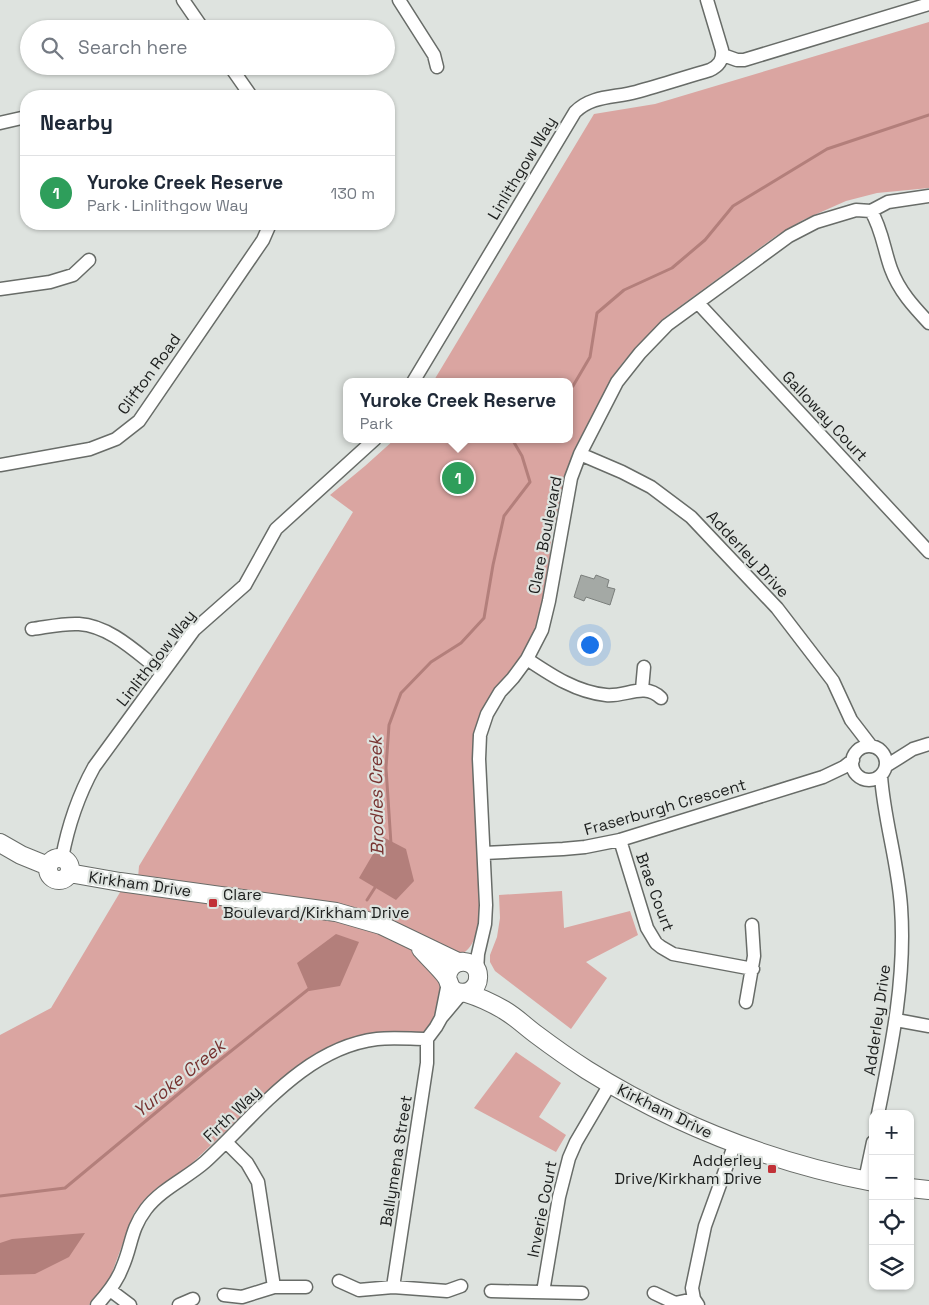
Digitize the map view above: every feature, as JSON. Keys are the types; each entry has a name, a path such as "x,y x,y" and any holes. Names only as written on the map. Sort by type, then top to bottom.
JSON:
{"street":[{"path":"183,0 197,20"},
{"path":"399,0 434,55 437,67"},
{"path":"707,0 723,55 737,60 744,60 929,4"},
{"name":"Linlithgow Way","path":"415,378 575,112 585,104 598,99 633,93 710,70 718,66 723,55"},
{"path":"236,75 247,90"},
{"path":"0,123 20,118"},
{"name":"Clare Boulevard","path":"478,973 481,939 486,915 479,759 480,735 490,706 526,659 542,630 571,478 580,454 617,382 640,353 668,326 789,236 816,222 856,210 871,211 888,202 929,196"},
{"path":"871,211 878,222 891,270 905,296 929,323"},
{"name":"Clifton Road","path":"0,465 90,449 116,439 138,421 263,240 267,230"},
{"path":"0,289 50,282 73,275 89,260"},
{"name":"Galloway Court","path":"698,303 929,552"},
{"name":"Linlithgow Way","path":"60,866 65,838 86,783 105,752 162,672 194,630 245,585 270,537 282,521 348,465 370,443"},
{"name":"Adderley Drive","path":"580,454 652,487 691,517 777,608 833,681 851,720 876,749"},
{"path":"32,629 77,624 91,625 116,638 162,672"},
{"path":"526,659 559,680 596,694 618,695 642,689 650,691 660,698"},
{"path":"642,689 644,667"},
{"name":"Adderley Drive","path":"851,720 854,756"},
{"path":"913,749 873,780 863,778 854,771 854,756 865,746 876,749 913,749 929,744"},
{"path":"876,749 886,760 884,771"},
{"name":"Fraserburgh Crescent","path":"484,853 585,847 620,840 823,777 844,767 854,756"},
{"name":"Adderley Drive","path":"879,1110 896,1020 902,962 902,913 897,868 884,812 884,771"},
{"name":"Fraserburgh Crescent","path":"823,777 863,778"},
{"name":"Adderley Drive","path":"863,778 884,812"},
{"name":"Brae Court","path":"620,840 647,928 656,943 674,954 753,969"},
{"name":"Kirkham Drive","path":"0,843 15,852 120,882 336,912 381,926 460,962"},
{"path":"746,1002 753,969 752,925"},
{"name":"Clare Boulevard","path":"460,962 481,939"},
{"name":"Kirkham Drive","path":"413,942 448,980"},
{"path":"426,1039 436,1028 441,1018 464,993 474,988 477,984 478,973 470,964 460,962 450,968 441,1018"},
{"name":"Kirkham Drive","path":"478,973 505,1010"},
{"path":"448,980 454,990 464,993"},
{"name":"Kirkham Drive","path":"464,993 505,1010 551,1045 610,1084 683,1122 735,1143 814,1169 869,1181"},
{"path":"896,1020 929,1026"},
{"name":"Firth Way","path":"97,1305 110,1290 122,1268 135,1226 148,1207 166,1191 194,1172 271,1098 309,1065 343,1048 378,1039 426,1039"},
{"name":"Ballymena Street","path":"393,1287 428,1063 426,1039"},
{"name":"Inverie Court","path":"543,1292 559,1197 569,1158 576,1142 610,1084"},
{"path":"226,1142 247,1163 258,1182 274,1288"},
{"path":"654,1294 675,1303 696,1302 692,1288 705,1226 735,1143"},
{"path":"914,1188 929,1190"},
{"path":"339,1281 359,1290 393,1287 447,1291 461,1286"},
{"path":"224,1295 242,1297 274,1288 306,1287"},
{"path":"110,1290 130,1305"},
{"path":"491,1291 582,1293"},
{"path":"179,1305 192,1299"}],"shaded area":[{"path":"929,22 929,188 877,193 846,201 803,220 776,236 664,318 624,361 612,377 572,454 552,533 547,583 538,624 525,652 486,704 481,915 472,944 459,956 404,929 138,878 139,866 353,512 330,495 391,443 573,443 573,378 435,378 594,114 655,104"},
{"path":"383,837 406,849 414,881 396,900 359,878"},
{"path":"122,889 353,921 398,941 427,960 436,971 443,996 433,1022 429,1029 422,1034 361,1037 316,1053 255,1103 186,1169 158,1187 143,1201 134,1213 110,1278 103,1290 89,1305 0,1305 0,1035 51,1008"},
{"path":"562,891 564,928 630,911 638,935 586,962 607,978 571,1029 495,971 490,962 490,955 497,937 500,918 499,895"},
{"path":"336,934 359,942 340,986 309,991 297,963"},
{"path":"516,1052 561,1083 539,1117 566,1135 556,1152 474,1108"},
{"path":"85,1233 69,1257 35,1274 0,1275 0,1243 12,1239"}],"building":[{"path":"581,575 594,579 596,575 609,580 607,587 615,589 610,605 586,597 584,601 574,597"}],"waterway":[{"name":"Brodies Creek","path":"573,386 590,357 597,313 624,290 672,268 705,240 733,206 827,149 929,115"},
{"name":"Brodies Creek","path":"391,844 386,768 389,725 401,693 431,662 461,643 484,618 504,516 530,482 522,456 514,443"},
{"name":"Brodies Creek","path":"367,900 376,886"},
{"name":"Yuroke Creek","path":"0,1196 65,1188 310,988"}],"place":[{"name":"Yuroke Creek Reserve","path":"458,478"},
{"name":"Clare Boulevard/Kirkham Drive","path":"213,903"},
{"name":"Adderley Drive/Kirkham Drive","path":"772,1169"}]}
